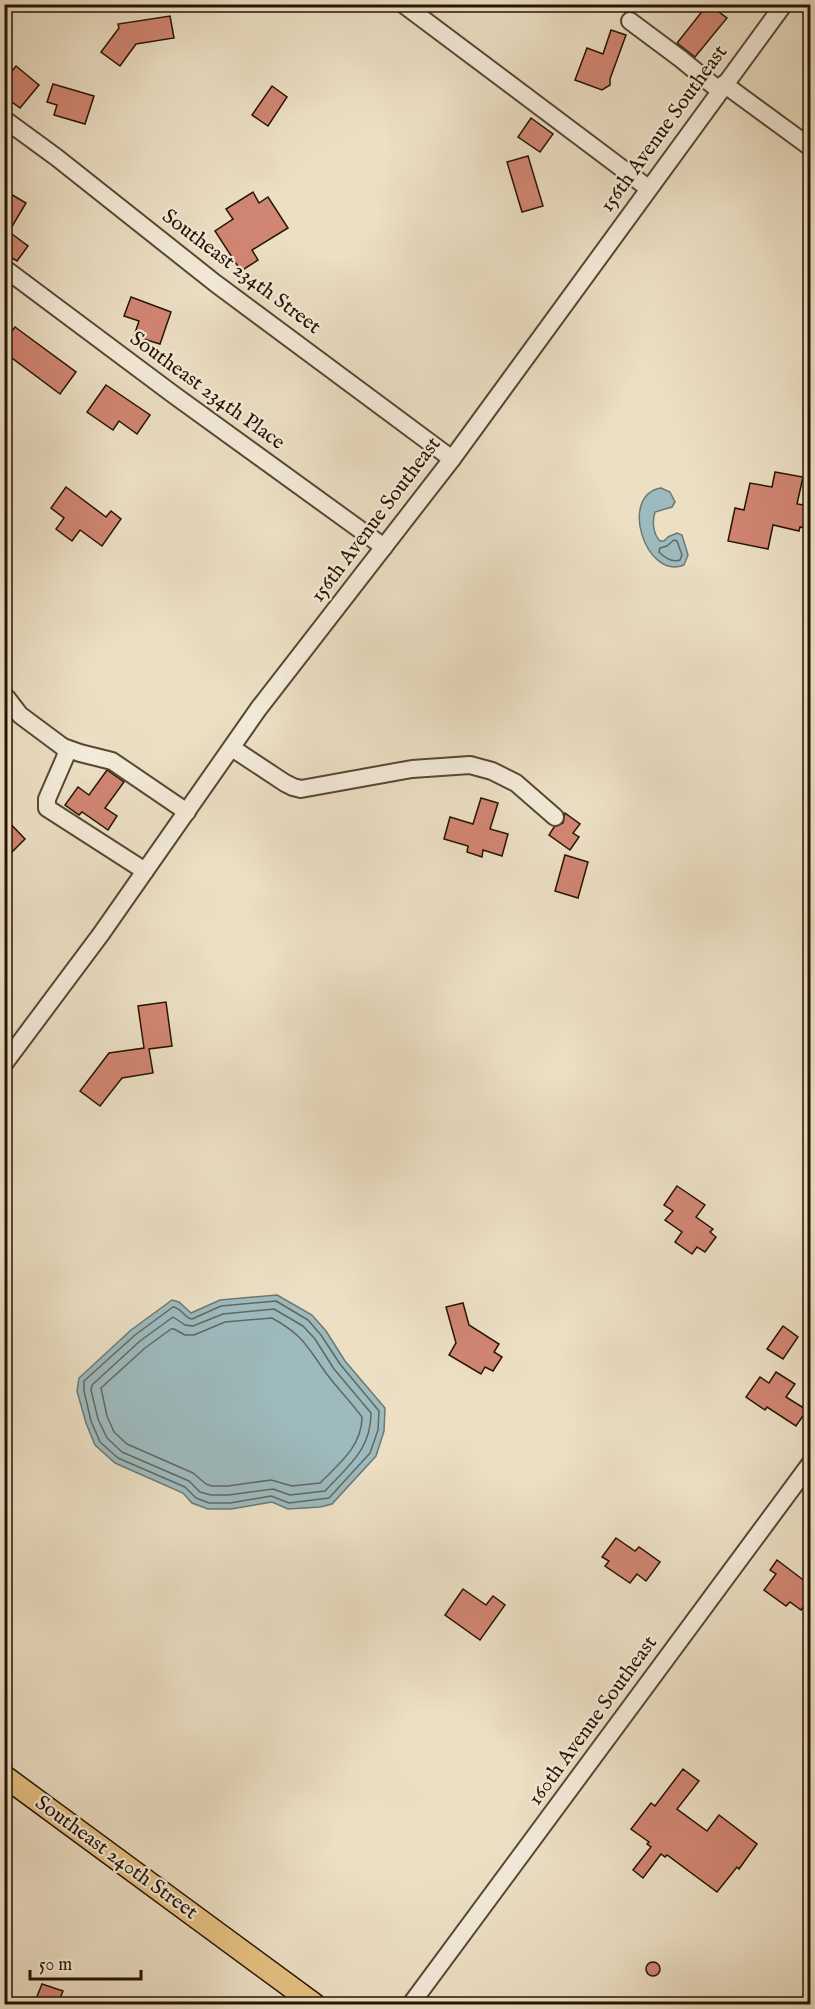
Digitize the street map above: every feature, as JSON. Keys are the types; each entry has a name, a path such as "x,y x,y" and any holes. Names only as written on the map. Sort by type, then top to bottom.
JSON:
{"main road":[{"name":"Southeast 240th Street","path":"4,1776 314,2004"}],"street":[{"path":"403,4 648,188"},
{"name":"156th Avenue Southeast","path":"4,1064 101,934 259,708 452,459 784,4"},
{"path":"630,21 722,88 810,147"},
{"name":"Southeast 234th Street","path":"4,119 56,157 215,283 452,459"},
{"name":"Southeast 234th Place","path":"4,268 384,547"},
{"path":"7,698 20,715 63,747 112,761 187,812"},
{"path":"63,747 67,753 47,799 47,808 145,871"},
{"path":"232,748 285,783 302,789 412,769 470,765 492,771 516,783 555,817"},
{"name":"160th Avenue Southeast","path":"411,2004 810,1464"}],"water":[{"path":"661,488 670,492 675,502 672,507 655,512 653,523 655,531 660,541 677,533 682,535 688,555 684,565 670,567 658,561 649,550 642,535 639,520 641,505 648,494"},
{"path":"277,1295 312,1315 326,1331 345,1361 385,1408 384,1431 376,1456 332,1504 288,1509 272,1502 231,1509 208,1509 192,1503 183,1493 115,1463 95,1445 77,1391 79,1378 131,1330 172,1300 179,1302 191,1313 220,1300"}],"building":[{"path":"708,4 727,18 695,57 677,43"},
{"path":"170,16 174,38 136,44 120,66 101,52 119,28 118,24"},
{"path":"611,30 626,35 610,79 610,85 602,90 575,80 587,48 603,54"},
{"path":"16,66 39,85 20,108 4,96 4,81"},
{"path":"53,84 94,96 85,124 54,115 57,105 47,102"},
{"path":"272,86 287,97 268,126 252,115"},
{"path":"531,118 553,134 540,152 518,137"},
{"path":"528,156 543,206 522,212 507,162"},
{"path":"4,190 26,203 4,240"},
{"path":"253,192 259,203 268,197 288,228 252,250 258,260 241,271 215,231 233,219 226,209"},
{"path":"12,234 28,246 17,261 4,253 4,244"},
{"path":"131,297 171,312 160,344 134,336 139,321 124,316"},
{"path":"15,327 76,372 60,394 4,352 4,341"},
{"path":"106,385 150,415 137,434 119,421 113,430 87,412"},
{"path":"775,472 803,477 797,504 810,506 810,529 800,527 799,531 773,525 768,549 728,541 735,508 744,510 750,483 772,487"},
{"path":"66,487 106,517 111,511 121,519 102,546 80,530 72,541 56,529 64,518 51,508"},
{"path":"107,770 124,782 105,808 117,816 108,830 82,812 79,815 65,805 78,787 89,795"},
{"path":"481,798 498,803 490,829 508,834 502,856 483,850 482,857 467,852 468,846 444,839 450,817 473,824"},
{"path":"565,813 580,824 573,833 579,837 570,850 549,835 554,827 563,823"},
{"path":"4,817 25,839 11,853 4,846"},
{"path":"565,855 588,862 578,898 555,891"},
{"path":"166,1002 172,1046 149,1049 153,1073 122,1078 100,1106 80,1091 109,1053 144,1048 138,1006"},
{"path":"677,1186 705,1205 696,1217 713,1229 710,1232 716,1237 705,1252 697,1247 692,1254 675,1242 682,1232 665,1220 673,1211 664,1205"},
{"path":"463,1303 469,1325 499,1344 494,1352 502,1357 493,1371 485,1367 481,1374 449,1355 456,1343 446,1307"},
{"path":"783,1326 798,1337 783,1359 767,1349"},
{"path":"776,1372 795,1384 786,1397 807,1410 796,1426 767,1407 765,1410 746,1397 760,1377 769,1383"},
{"path":"616,1538 635,1551 639,1547 660,1562 646,1581 637,1574 630,1583 605,1566 609,1561 602,1557"},
{"path":"777,1560 810,1585 810,1598 801,1610 790,1602 786,1606 764,1590 776,1574 770,1570"},
{"path":"463,1589 486,1605 493,1596 505,1605 480,1640 445,1615"},
{"path":"683,1769 699,1781 677,1809 707,1831 719,1815 757,1844 739,1869 737,1867 717,1892 667,1855 665,1857 661,1854 643,1878 633,1870 651,1847 647,1844 649,1842 631,1829 651,1803 655,1806"},
{"path":"653,1962 658,1964 660,1969 658,1974 653,1976 648,1974 646,1969 648,1964"},
{"path":"42,1984 63,1991 58,2004 34,2004"}]}
